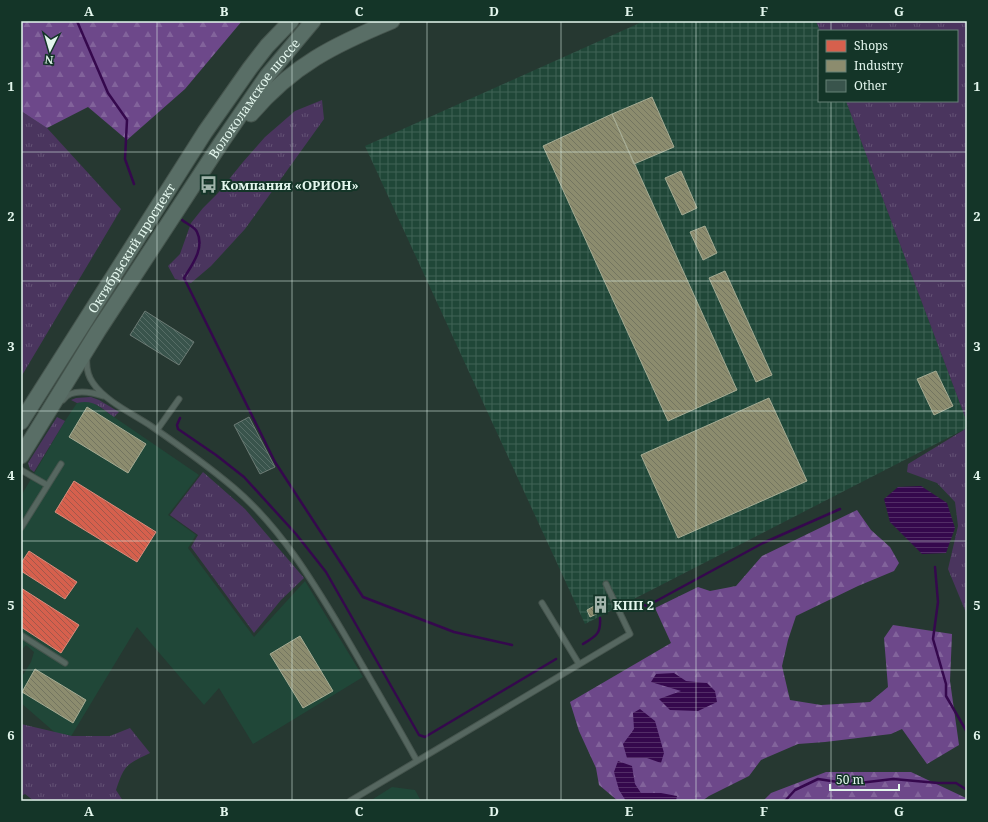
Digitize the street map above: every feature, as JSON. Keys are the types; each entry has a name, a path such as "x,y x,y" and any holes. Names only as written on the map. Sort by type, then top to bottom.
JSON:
{"main road":[{"path":"244,76 268,38 284,21"},
{"name":"Волоколамское шоссе","path":"244,76 267,46 291,21"},
{"name":"Волоколамское шоссе","path":"199,178 267,76 313,21"},
{"path":"199,178 258,105 290,75 314,58 340,43 392,21"},
{"name":"Октябрьский проспект","path":"21,422 201,139 244,76"},
{"name":"Октябрьский проспект","path":"23,453 98,330 199,178"}],"lane":[{"path":"98,330 88,352 86,364 89,376 93,383 106,397 157,430 206,465 235,489 253,506 286,544 299,561 326,603 417,761"},
{"path":"61,403 65,397 85,392 106,397"},
{"path":"157,430 179,400"},
{"path":"23,453 32,449 53,416"},
{"path":"21,528 61,464"},
{"path":"21,470 47,485"},
{"path":"350,801 630,634 606,584"},
{"path":"542,603 579,664"},
{"path":"21,634 65,663"}],"shaded area":[{"path":"644,21 816,21 820,30 818,30 818,102 846,102 967,422 967,428 585,624 365,146"},
{"path":"84,401 92,402 199,475 168,515 196,535 188,548 254,637 305,581 363,677 253,744 219,688 204,705 137,627 67,743 21,703 21,678 31,662 34,652 26,645 21,651 21,496 65,421 77,403"},
{"path":"921,486 947,503 955,528 946,553 922,554 890,522 884,499 898,487"},
{"path":"674,673 686,681 707,683 715,691 717,702 698,711 670,710 659,699 681,691 651,682 656,674"},
{"path":"640,709 655,721 664,753 661,763 647,758 627,758 623,744 634,729 633,713"},
{"path":"618,761 632,766 635,784 641,793 661,793 677,796 676,801 626,801 619,790 614,772"},
{"path":"392,787 415,790 421,801 370,801"}],"green space":[{"path":"21,21 242,21 185,89 127,140 88,107 47,128 21,111"},
{"path":"816,21 967,21 967,422 846,102 958,102 958,30 820,30"},
{"path":"322,100 324,119 245,229 211,266 191,283 175,279 168,266 180,254 191,223 203,208 218,193 265,137 295,111"},
{"path":"21,111 47,128 121,209 21,377"},
{"path":"91,397 119,412 114,417 93,403 77,403 71,400 76,398"},
{"path":"57,417 65,421 34,472 30,469 28,463"},
{"path":"967,428 967,615 948,569 958,526 955,502 937,483 907,472 908,464"},
{"path":"203,472 245,509 304,578 281,600 254,633 191,547 198,535 170,515"},
{"path":"857,510 871,530 890,547 899,563 894,571 858,586 796,616 788,640 782,666 790,700 821,705 870,702 888,687 884,638 893,625 952,634 950,681 959,745 927,764 902,729 891,734 798,744 761,760 749,776 702,801 618,801 599,785 596,768 579,731 570,702 671,643 655,608 698,587 710,591 736,586 762,556"},
{"path":"21,724 72,736 110,736 130,728 150,753 127,766 121,775 116,790 123,801 34,801 25,794 21,796"},
{"path":"826,772 911,772 966,798 967,801 763,801 771,793"}],"building: Shops":[{"path":"74,481 156,532 137,562 55,512"},
{"path":"29,551 77,582 65,599 21,571 21,563"},
{"path":"21,588 79,625 61,653 21,627"}],"building: Industry":[{"path":"652,97 674,147 634,164 612,114"},
{"path":"612,114 737,390 668,421 543,146"},
{"path":"681,171 697,208 682,215 665,178"},
{"path":"705,226 717,253 703,260 690,232"},
{"path":"725,271 772,375 756,382 709,278"},
{"path":"936,371 953,406 934,415 917,379"},
{"path":"769,398 807,481 678,538 641,455"},
{"path":"87,407 146,444 128,473 69,437"},
{"name":"КПП 2","path":"603,601 607,609 590,617 587,610"},
{"path":"300,636 333,691 303,708 270,654"},
{"path":"35,669 86,700 73,723 22,692"}],"building: Other":[{"path":"145,311 194,342 179,365 130,335"},
{"path":"249,417 275,467 260,474 234,425"}],"waterway":[{"path":"77,21 108,93 127,120 125,159 134,184"},
{"path":"182,220 196,230 199,238 199,250 191,268 184,278 275,462 363,597 454,632 512,645"},
{"path":"180,418 177,425 178,429 216,455 244,477 296,534 326,572 419,735 425,737 556,659"},
{"path":"633,602 647,606 763,543 840,509"},
{"path":"935,567 938,602 933,639 946,684 946,696 967,732"},
{"path":"583,644 597,634 600,628 600,618"},
{"path":"785,801 795,790 818,779 851,784 893,779 956,783 967,790"}],"place":[{"name":"Компания «ОРИОН»","path":"208,185"},
{"name":"КПП 2","path":"600,605"}]}
